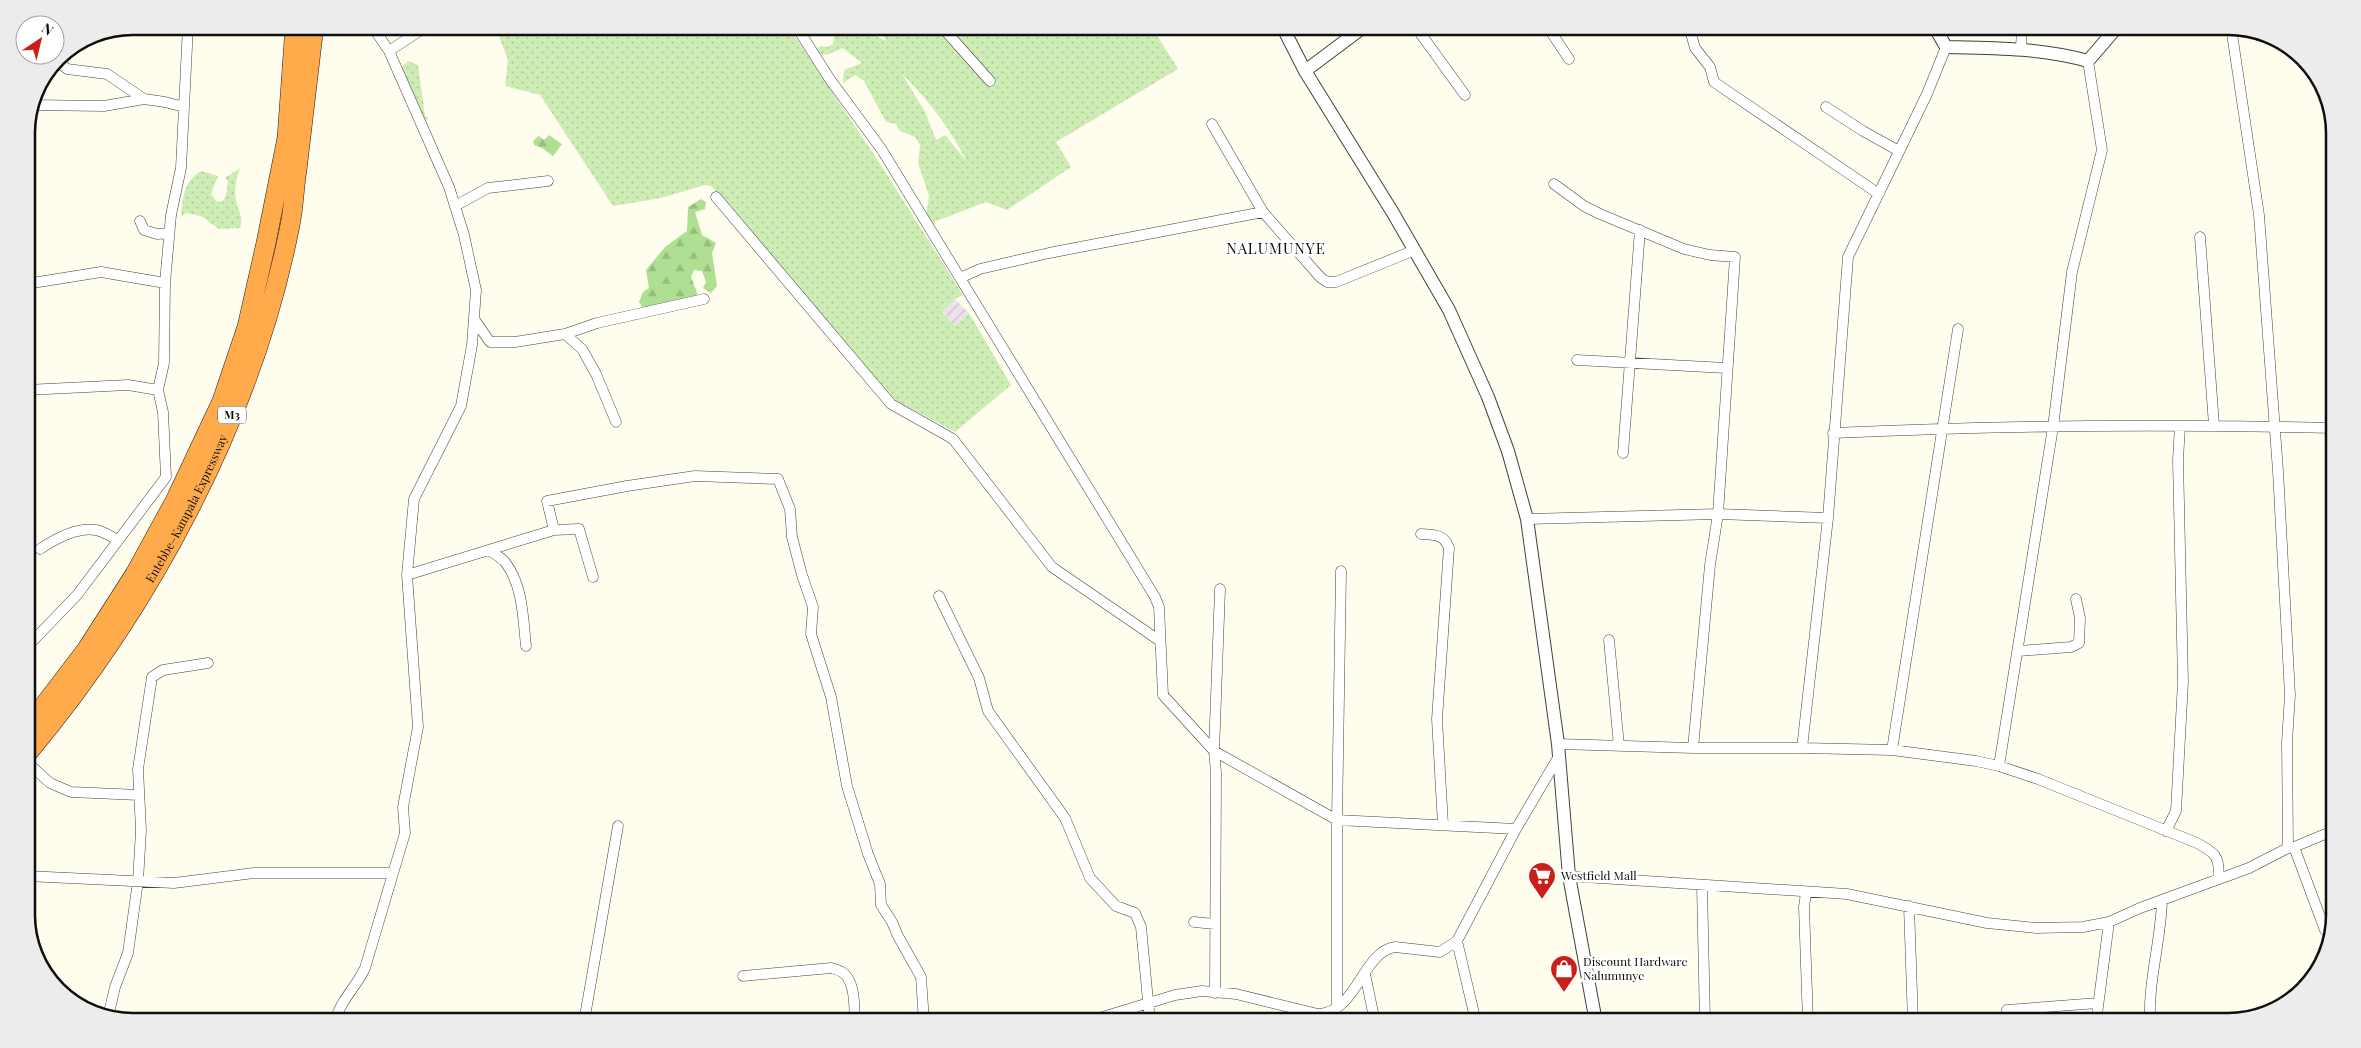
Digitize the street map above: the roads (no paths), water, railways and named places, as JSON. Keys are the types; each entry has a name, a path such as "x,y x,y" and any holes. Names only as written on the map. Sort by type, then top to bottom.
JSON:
{"highway":[{"name":"Entebbe–Kampala Expressway","path":"35,717 87,649 135,574 175,501 222,401 247,327 266,243 286,138 294,35"},
{"name":"Entebbe–Kampala Expressway","path":"35,749 140,600 189,509 243,391 273,296 290,224 313,35"}],"street":[{"path":"35,639 77,595 166,477 164,412 158,390 164,363 165,283 170,215 181,168 188,35"},
{"path":"338,1013 365,968 405,833 403,807 418,727 407,575 414,499 461,406 474,319 476,290 449,187 389,51 380,35"},
{"path":"389,51 413,35"},
{"path":"802,35 829,78 882,150 1155,597 1159,607 1163,695 1214,751 1337,820 1516,829"},
{"path":"949,35 990,81"},
{"path":"1287,35 1306,71 1415,250 1449,310 1488,397 1508,451 1527,518 1558,750 1569,876 1594,1013"},
{"path":"1306,71 1353,35"},
{"path":"1421,35 1465,95"},
{"path":"1553,35 1569,59"},
{"path":"1693,35 1695,48 1710,67 1714,82 1879,194"},
{"path":"1939,35 1946,46"},
{"path":"2021,49 2022,35"},
{"path":"1999,766 2019,650 2053,426 2072,272 2102,150 2088,61 2110,35"},
{"path":"1569,876 1861,896 1987,923 2036,928 2083,927 2109,922 2218,878 2249,868 2288,848 2287,742 2290,695 2278,471 2260,215 2232,35"},
{"path":"1946,46 2021,49 2060,53 2088,61"},
{"path":"1802,748 1828,518 1833,433 1848,257 1927,94 1946,46"},
{"path":"62,65 67,69 107,74 144,99"},
{"path":"38,106 104,106 144,99 184,107"},
{"path":"1826,107 1899,151"},
{"path":"1212,124 1263,212 1320,277 1327,282 1336,282 1415,250"},
{"path":"455,206 488,188 548,181"},
{"path":"1554,184 1584,206 1640,230 1695,252 1735,258 1726,368 1718,514 1710,565 1693,748"},
{"path":"716,197 891,404 953,439 1052,567 1160,642"},
{"path":"960,278 980,269 1049,253 1263,212"},
{"path":"140,221 144,230 156,234 169,233"},
{"path":"1624,453 1629,362 1640,230"},
{"path":"2200,237 2214,424"},
{"path":"35,283 101,272 165,283"},
{"path":"474,319 490,342 515,342 565,334 597,323 704,299"},
{"path":"1892,750 1940,428 1958,329"},
{"path":"565,334 582,349 596,374 616,422"},
{"path":"1577,360 1726,368"},
{"path":"35,390 128,385 158,390"},
{"path":"1833,433 1940,428 2180,426 2214,424 2326,428"},
{"path":"2166,831 2176,811 2183,682 2178,460 2180,426"},
{"path":"554,530 547,501 626,486 695,476 778,479 790,509 792,537 813,607 811,634 831,697 848,786 868,854 880,884 881,905 892,922 920,977 923,1013"},
{"path":"1527,518 1718,514 1828,518"},
{"path":"407,575 554,530 579,529 593,578"},
{"path":"40,550 54,540 87,531 96,530 118,540"},
{"path":"1421,534 1438,535 1447,541 1449,548 1437,719 1442,825"},
{"path":"488,550 504,561 516,580 526,646"},
{"path":"1337,1008 1337,820 1341,571"},
{"path":"1214,993 1216,772 1214,751 1220,589"},
{"path":"939,596 979,678 988,711 1065,818 1090,878 1116,906 1136,913 1141,926 1150,1013"},
{"path":"2019,650 2071,647 2079,644 2080,618 2076,599"},
{"path":"1609,640 1618,746"},
{"path":"110,1010 115,987 128,953 138,881 141,830 138,769 152,677 163,670 208,663"},
{"path":"1558,750 1618,746 1892,750 1999,766 2100,803 2213,852 2218,865 2218,878"},
{"path":"1328,1013 1337,1008 1356,988 1381,952 1388,948 1395,947 1440,952 1457,941 1558,750"},
{"path":"35,767 50,783 71,792 138,795"},
{"path":"586,1013 618,826"},
{"path":"2325,929 2294,847 2326,834"},
{"path":"35,876 174,883 254,873 392,873"},
{"path":"1702,886 1705,1013"},
{"path":"1806,892 1804,915 1808,1013"},
{"path":"2150,1013 2151,988 2160,938 2162,900"},
{"path":"1908,906 1913,1013"},
{"path":"1194,922 1215,924"},
{"path":"2097,1013 2109,922"},
{"path":"1457,941 1474,1013"},
{"path":"743,976 830,968 842,972 849,980 853,994 854,1013"},
{"path":"1365,974 1373,1013"},
{"path":"1116,1013 1190,992 1214,993 1262,1000 1314,1013"},
{"path":"2007,1013 2008,1010 2098,1003"}],"place":[{"name":"Westfield Mall","path":"1542,900"},
{"name":"Discount Hardware Nalumunye","path":"1564,993"}],"district":[{"name":"NALUMUNYE","path":"1276,249"}]}
